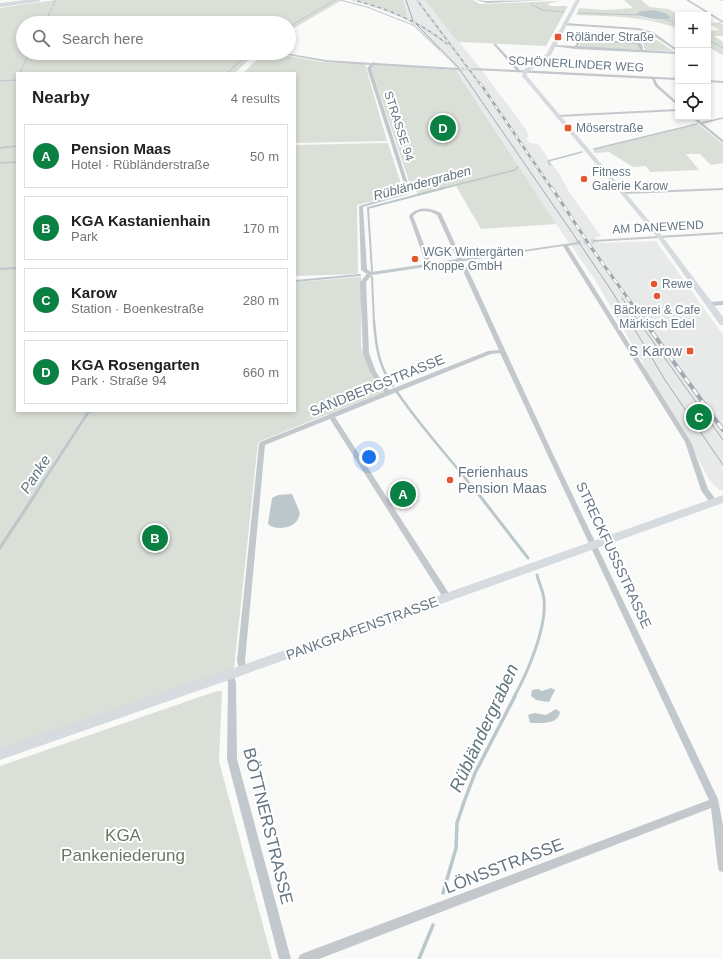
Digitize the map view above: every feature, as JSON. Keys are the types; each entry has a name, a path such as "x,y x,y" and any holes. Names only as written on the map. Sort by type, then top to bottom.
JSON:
{"highway":[{"path":"0,4 21,0"},
{"path":"0,4 38,0"}],"street":[{"path":"477,0 482,2 547,0"},
{"path":"578,0 553,46 543,60 523,75 660,237 723,323"},
{"path":"687,0 723,22"},
{"path":"717,18 723,18"},
{"path":"564,24 638,29 652,33 675,50"},
{"path":"576,48 579,41 583,40 638,43 640,44 642,51"},
{"path":"495,44 518,70 517,71"},
{"path":"553,46 675,52"},
{"path":"296,56 326,61 457,69"},
{"name":"STRASSE 94","path":"370,274 364,270 360,206 400,196 408,190 369,68 374,63"},
{"name":"SCHÖNERLINDER WEG","path":"474,69 675,79"},
{"path":"653,77 656,85 675,102"},
{"path":"711,81 723,82"},
{"path":"557,116 675,110"},
{"path":"696,120 723,142"},
{"path":"624,193 723,189"},
{"name":"STRECKFUSSSTRASSE","path":"429,266 411,216 413,212 431,210 439,214 502,351 716,802 723,867"},
{"name":"AM DANEWEND","path":"594,241 723,233"},
{"path":"388,393 373,372 366,353 363,282 370,274 576,243"},
{"path":"565,245 688,442 705,490 720,500"},
{"path":"709,304 723,303"},
{"name":"SANDBERGSTRASSE","path":"243,670 241,661 262,444 490,352 502,351"},
{"path":"331,416 447,597"},
{"name":"PANKGRAFENSTRASSE","path":"0,754 230,675 593,544 720,500"},
{"name":"BÖTTNERSTRASSE","path":"230,675 232,683 232,759 284,959"},
{"name":"LÖNSSTRASSE","path":"304,959 716,802"}],"shaded area":[{"path":"350,0 358,0 408,15 403,0 425,0 481,69 525,128 529,137 526,138 530,143 538,144 560,175 568,190 601,236 595,238 599,243 656,241 723,335 723,490 719,490 710,481 684,432 647,374 643,363 597,283 556,224 454,66 409,21 380,9"},
{"path":"651,10 665,13 671,18 657,19 635,15 641,11"},
{"path":"292,494 300,513 297,521 290,526 282,528 274,527 268,524 272,498 278,495"},
{"path":"551,688 555,690 549,702 536,700 531,696 532,690 538,689 542,691"},
{"path":"556,709 560,712 556,719 543,723 530,723 528,715 534,713 546,715"}],"green space":[{"path":"55,0 342,0 296,27 296,16 16,16 16,60 249,60 236,72 16,72 16,412 296,412 296,282 361,277 361,346 371,373 383,392 258,442 234,669 0,750 0,8"},
{"path":"358,0 403,0 408,17"},
{"path":"425,0 473,0 480,4 560,1 547,4 551,6 568,6 546,46 458,42"},
{"path":"624,0 641,0 650,7 668,9 675,12 675,28 666,24 641,19 576,15 579,8 605,10 633,8","holes":["651,10 671,18 658,20 644,18 637,15 641,11"]},
{"path":"720,22 723,25 723,36 714,36 723,42 723,55 711,49 711,31 719,30 711,23"},
{"path":"642,39 657,40 673,51 645,50"},
{"path":"581,41 636,43 639,44 640,50 579,47"},
{"path":"296,57 321,62 365,64 387,141 296,143 296,72 244,72 257,60 296,60"},
{"path":"375,64 456,70 556,224 481,229 456,186 418,196 416,190 412,190 371,68"},
{"path":"699,125 723,144 723,163 711,165 700,154 686,154 699,170 650,172 646,166 633,167 609,152 595,153 593,150 666,131"},
{"path":"388,143 404,193 357,205 358,274 296,276 296,145"},
{"name":"KGA Pankeniederung","path":"217,691 222,691 219,761 272,959 0,959 0,766"}],"waterway":[{"name":"Panke","path":"296,23 335,0"},
{"path":"340,0 367,7 413,25 440,50"},
{"path":"53,6 55,1"},
{"path":"531,4 542,10 564,12"},
{"path":"48,16 52,8"},
{"path":"579,13 637,15"},
{"path":"665,19 673,22"},
{"name":"Rübländergraben","path":"711,42 723,48"},
{"path":"20,72 26,60"},
{"name":"Panke","path":"228,72 241,60"},
{"path":"0,81 16,80"},
{"name":"Rübländergraben","path":"702,123 723,118"},
{"name":"Rübländergraben","path":"594,149 697,124"},
{"path":"0,148 16,146"},
{"name":"Rübländergraben","path":"550,165 548,161 582,152"},
{"path":"0,163 16,162"},
{"name":"Rübländergraben","path":"440,189 515,170 518,167"},
{"name":"Rübländergraben","path":"372,271 368,208 444,188"},
{"path":"0,269 16,268"},
{"name":"Rübländergraben","path":"296,281 360,275"},
{"name":"Rübländergraben","path":"372,277 374,322"},
{"name":"Rübländergraben","path":"374,321 381,363 393,386"},
{"name":"Rübländergraben","path":"397,392 473,488"},
{"name":"Panke","path":"39,488 88,412"},
{"name":"Panke","path":"0,548 40,487"},
{"name":"Rübländergraben","path":"473,487 528,558"},
{"name":"Rübländergraben","path":"514,697 525,675 540,636 543,623 544,599 537,575"},
{"name":"Rübländergraben","path":"443,893 456,848 457,823 464,802 475,773 515,696"},
{"name":"Rübländergraben","path":"419,959 433,925"}],"tunnel":[{"path":"457,69 474,69"},
{"path":"576,243 594,241"}],"tram line":[{"path":"406,0 413,21 458,67 582,247 613,293 665,380 723,465"},
{"path":"622,298 723,440"}],"railway":[{"path":"354,0 379,7 414,22 447,44"},
{"path":"417,0 480,84"},
{"path":"480,83 552,189"},
{"path":"552,188 590,246 645,322"},
{"path":"644,321 723,430"}],"place":[{"name":"Röländer Straße","path":"558,37"},
{"name":"KGA Rosengarten","path":"443,128"},
{"name":"Möserstraße","path":"568,128"},
{"name":"Fitness Galerie Karow","path":"584,179"},
{"name":"WGK Wintergärten Knoppe GmbH","path":"415,259"},
{"name":"Rewe","path":"654,284"},
{"name":"Bäckerei & Cafe Märkisch Edel","path":"657,296"},
{"name":"S Karow","path":"690,351"},
{"name":"Karow","path":"699,417"},
{"name":"Ferienhaus Pension Maas","path":"450,480"},
{"name":"Pension Maas","path":"403,494"},
{"name":"KGA Kastanienhain","path":"155,538"}]}
